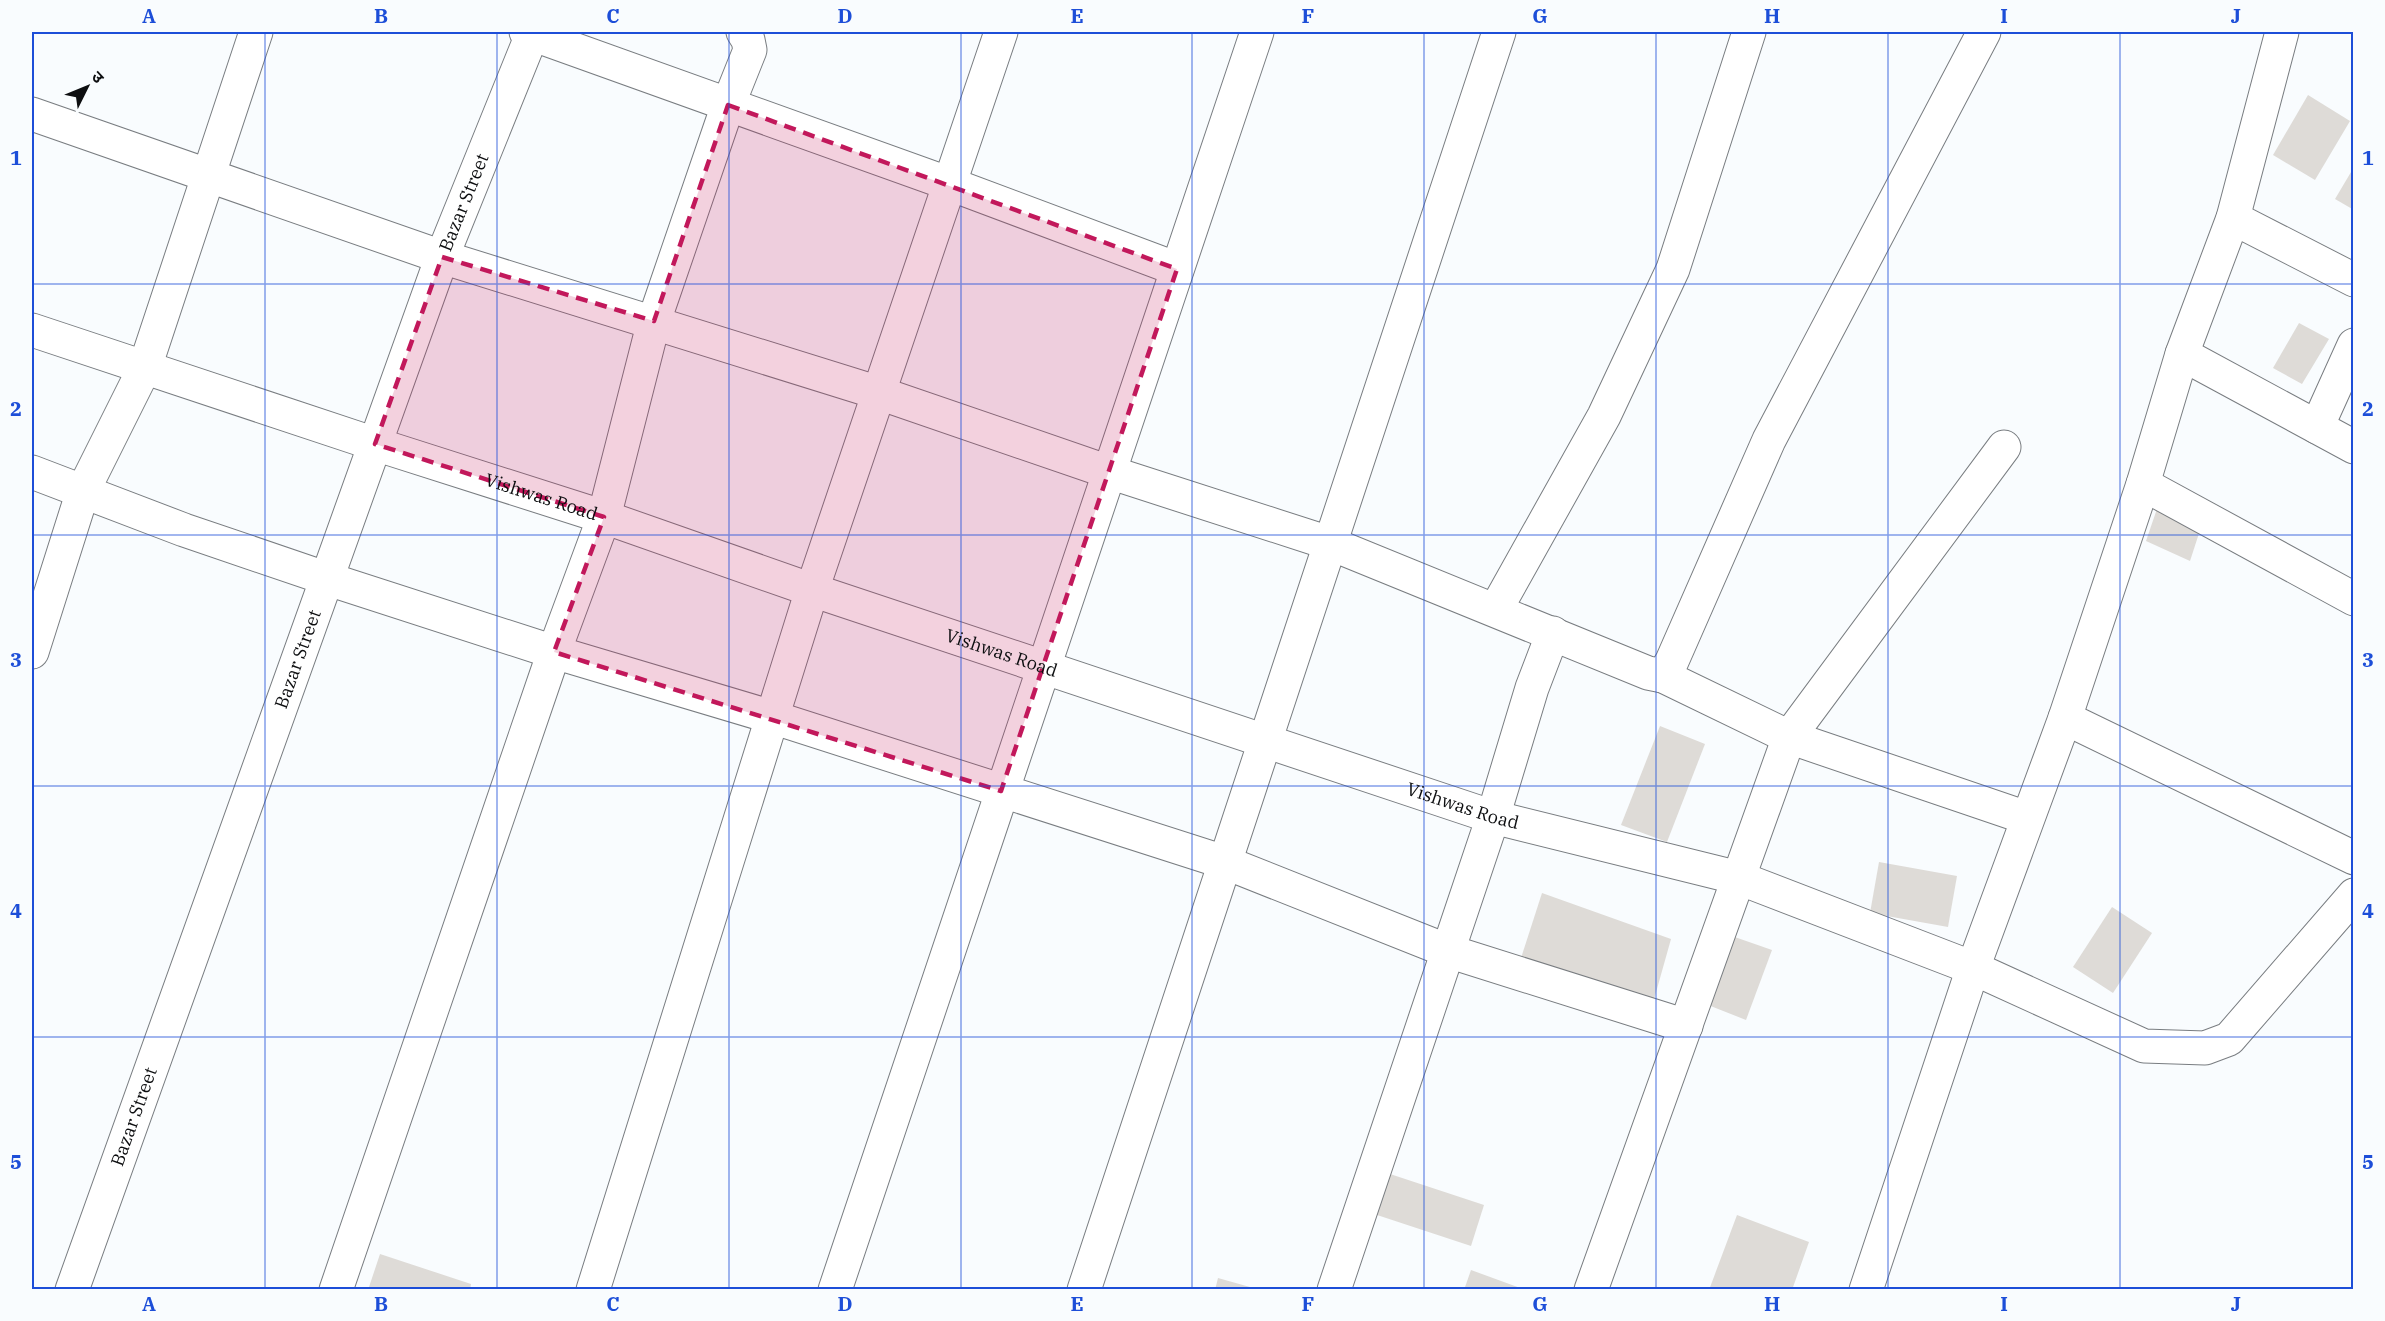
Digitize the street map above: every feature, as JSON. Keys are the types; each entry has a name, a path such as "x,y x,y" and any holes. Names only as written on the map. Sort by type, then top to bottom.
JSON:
{"street":[{"path":"32,652 82,490 145,367 256,32"},
{"path":"531,32 1177,269"},
{"name":"Bazar Street","path":"72,1290 442,257 531,32"},
{"path":"336,1290 555,652 604,517 654,321 728,105 750,51 748,40 743,32"},
{"path":"593,1290 812,590 1001,32"},
{"path":"835,1290 1042,667 1257,32"},
{"path":"1084,1290 1263,741 1499,32"},
{"path":"1496,609 1604,416 1673,269 1749,32"},
{"path":"1663,676 1770,441 1984,32"},
{"path":"1866,1290 1973,968 2065,718 2143,484 2182,354 2233,218 2282,32"},
{"path":"32,114 442,257 654,321 879,393 1108,472 1329,543 1496,609 1648,673 1663,676 1789,737 2027,818"},
{"path":"2233,218 2354,280"},
{"name":"Vishwas Road","path":"32,330 604,517 812,590 1493,818 1738,878 1973,968 2144,1046 2205,1048 2229,1039 2354,895"},
{"path":"2317,427 2354,345"},
{"path":"2182,354 2354,447"},
{"path":"1591,1290 1789,737 2004,447"},
{"path":"32,472 184,530 328,579 555,652 772,717 1224,862 1448,951 1686,1026"},
{"path":"2143,484 2354,599"},
{"path":"1334,1290 1493,818 1532,688 1553,633"},
{"path":"2065,718 2354,858"}],"highlighted area":[{"path":"728,105 1177,269 1001,791 554,652 604,517 375,444 442,257 654,321"}],"building":[{"path":"2308,95 2350,121 2315,180 2273,155"},
{"path":"2354,167 2354,210 2335,199"},
{"path":"2299,323 2329,339 2302,384 2273,368"},
{"path":"2160,500 2203,521 2190,561 2146,541"},
{"path":"1660,726 1705,744 1667,842 1621,825"},
{"path":"1879,862 1957,876 1948,927 1870,913"},
{"path":"1542,893 1671,939 1653,1003 1521,958"},
{"path":"2112,907 2152,933 2113,993 2073,967"},
{"path":"1729,935 1772,950 1746,1020 1703,1003"},
{"path":"1384,1172 1484,1205 1471,1246 1371,1213"},
{"path":"1737,1215 1809,1242 1792,1290 1709,1290"},
{"path":"380,1254 471,1284 470,1290 368,1290"},
{"path":"1471,1270 1523,1289 1523,1290 1464,1290"},
{"path":"1218,1278 1257,1289 1257,1290 1215,1290"}]}
